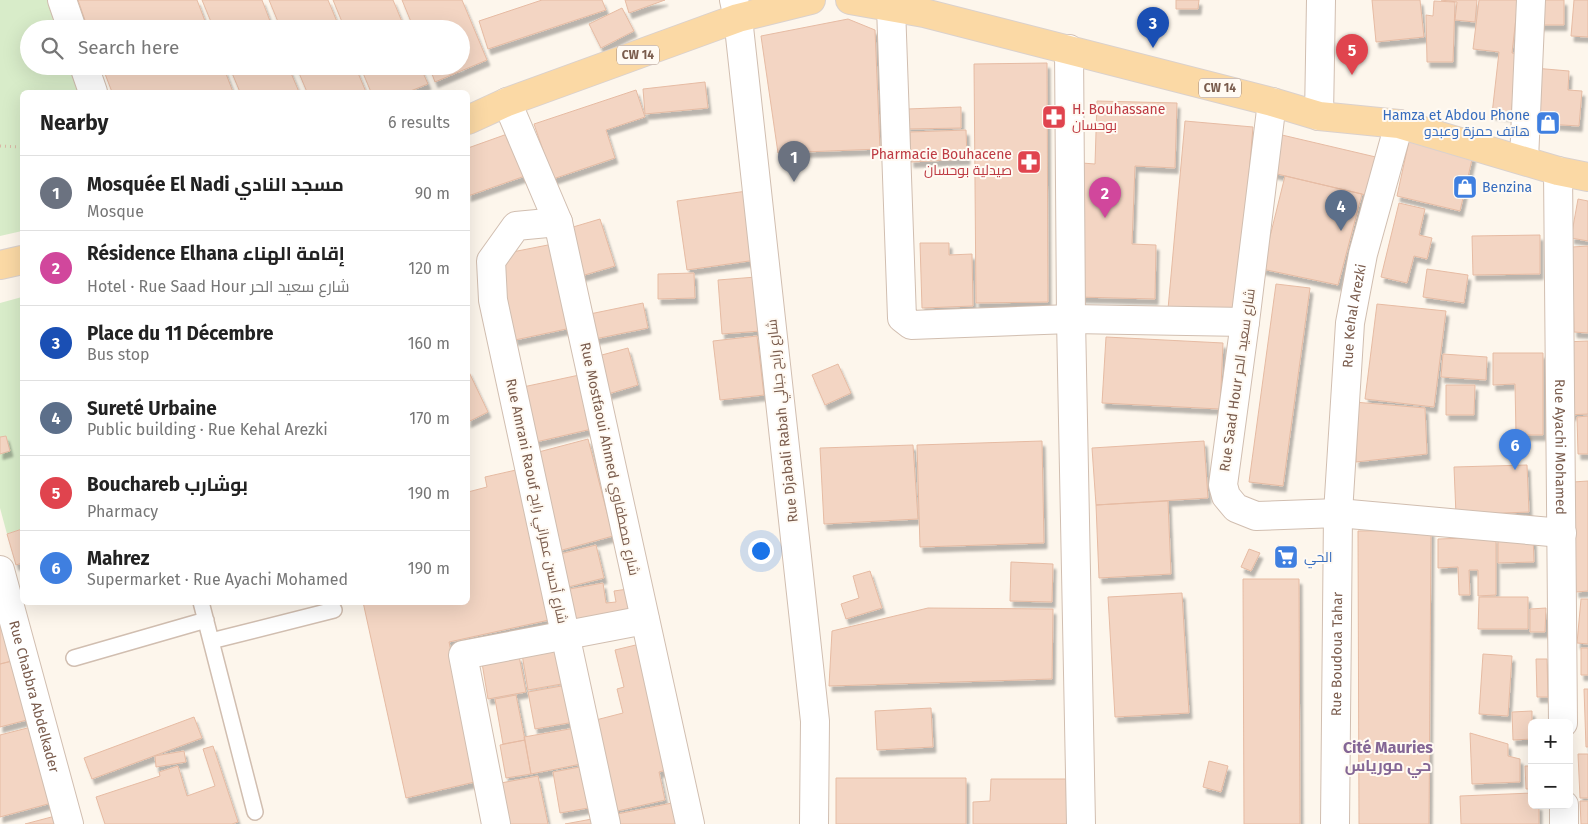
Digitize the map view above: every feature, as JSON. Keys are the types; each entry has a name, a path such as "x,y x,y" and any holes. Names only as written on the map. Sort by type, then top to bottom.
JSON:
{"main road":[{"name":"CW 14","path":"470,119 736,9 811,0"},
{"name":"CW 14","path":"850,0 924,13 1069,49 1319,116 1399,124 1558,171 1588,178"},
{"path":"0,265 20,260"}],"street":[{"path":"62,0 69,20"},
{"path":"1319,116 1321,0"},
{"path":"1524,160 1531,0"},
{"path":"891,7 902,318 912,325 1071,319 1245,322"},
{"name":"Rue Djabali Rabah شارع رابح جبالي","path":"736,9 815,721 814,824"},
{"path":"1069,49 1071,319 1081,824"},
{"path":"87,75 92,90"},
{"name":"Rue Mostfaoui Ahmed شارع مصطفاوي","path":"508,102 558,222 690,824"},
{"name":"Rue Saad Hour شارع سعيد الحر","path":"1272,102 1223,485 1226,496 1236,508 1256,516 1338,513 1562,533"},
{"name":"Rue Kehal Arezki","path":"1338,513 1350,323 1363,254 1399,124"},
{"name":"Rue Ayachi Mohamed","path":"1558,171 1563,719"},
{"name":"Rue Amrani Raouf شارع أحسن عمراني رابح","path":"558,222 516,226 491,261 493,300 606,824"},
{"name":"Rue Boudoua Tahar","path":"1334,824 1338,513"},
{"name":"Rue Chabbra Abdelkader","path":"7,584 69,824"},
{"path":"496,824 463,655 645,620"},
{"path":"1564,809 1564,824"}],"lane":[{"path":"202,605 255,812"},
{"path":"211,641 334,610"},
{"path":"74,658 206,620"}],"path":[{"path":"0,146 20,147"}],"green space":[{"path":"0,0 48,0 55,20 20,20 20,75 74,75 80,90 20,90 20,231 0,236"},
{"path":"20,298 20,530 7,534 0,508 0,303"}],"building":[{"path":"78,0 197,0 205,20 85,20"},
{"path":"202,0 262,0 270,20 210,20"},
{"path":"269,0 328,0 336,20 277,20"},
{"path":"333,0 393,0 401,20 341,20"},
{"path":"402,0 462,0 487,60 470,67 470,20 410,20"},
{"path":"542,0 602,0 606,10 488,49 479,21"},
{"path":"625,0 665,0 629,13"},
{"path":"1176,0 1199,0 1198,9 1176,9"},
{"path":"1372,0 1420,0 1424,37 1376,42"},
{"path":"1441,0 1477,0 1475,22 1455,20 1457,2"},
{"path":"1479,0 1518,0 1512,53 1518,54 1511,116 1492,114 1499,52 1473,49"},
{"path":"1536,0 1564,0 1564,25 1536,25"},
{"path":"1574,0 1588,0 1588,37 1571,36"},
{"path":"1434,1 1455,2 1453,62 1427,62 1426,15 1433,16"},
{"path":"622,8 634,31 601,48 589,24"},
{"path":"848,19 875,30 880,149 778,153 761,36"},
{"path":"1047,63 1048,302 976,303 974,64"},
{"path":"1534,68 1569,71 1568,90 1582,91 1579,126 1530,123"},
{"path":"105,75 226,75 232,90 111,90"},
{"path":"233,75 292,75 298,90 239,90"},
{"path":"300,75 359,75 365,90 306,90"},
{"path":"364,75 424,75 428,84 413,90 370,90"},
{"path":"432,75 452,75 435,82"},
{"path":"705,82 708,108 645,114 643,89"},
{"path":"636,90 645,117 606,130 615,158 553,179 534,124"},
{"path":"1097,101 1177,103 1175,168 1135,166 1132,244 1156,245 1155,299 1078,297 1082,163 1095,164"},
{"path":"961,107 961,128 907,129 907,109"},
{"path":"1185,121 1253,127 1237,315 1168,309"},
{"path":"966,130 967,159 911,162 910,132"},
{"path":"510,133 525,176 470,195 470,147"},
{"path":"1282,135 1380,158 1370,196 1273,173"},
{"path":"1410,136 1474,151 1460,211 1397,196"},
{"path":"1285,176 1362,194 1338,285 1262,269"},
{"path":"747,191 756,260 687,270 677,201"},
{"path":"1578,199 1588,201 1588,241 1571,238"},
{"path":"1399,203 1425,209 1419,235 1432,238 1427,259 1414,256 1407,283 1381,277"},
{"path":"600,219 615,266 578,277 563,230"},
{"path":"1540,235 1540,274 1473,275 1472,236"},
{"path":"920,243 949,243 949,255 972,254 973,306 922,308"},
{"path":"553,244 571,328 515,340 497,255"},
{"path":"1588,246 1588,333 1574,332 1572,247"},
{"path":"1427,269 1468,275 1464,303 1423,297"},
{"path":"694,273 695,298 658,299 658,274"},
{"path":"756,277 760,331 722,334 718,280"},
{"path":"1276,284 1310,288 1283,486 1249,482"},
{"path":"643,303 648,328 590,340 585,315"},
{"path":"1377,304 1446,311 1434,407 1365,399"},
{"path":"757,336 764,395 720,400 713,341"},
{"path":"1106,337 1223,343 1220,409 1102,403"},
{"path":"1588,341 1588,414 1566,415 1564,342"},
{"path":"628,348 638,385 608,394 598,356"},
{"path":"1493,353 1543,353 1543,435 1516,435 1515,384 1493,385"},
{"path":"1443,354 1487,357 1486,380 1441,377"},
{"path":"838,364 851,393 825,405 812,375"},
{"path":"470,374 488,412 470,421"},
{"path":"584,374 596,428 536,442 523,387"},
{"path":"1446,385 1475,385 1474,415 1446,415"},
{"path":"1354,402 1425,408 1427,454 1356,462"},
{"path":"1588,416 1588,454 1578,454 1577,417"},
{"path":"6,436 10,451 0,454 0,437"},
{"path":"588,439 613,536 555,552 531,454"},
{"path":"1042,441 1044,543 920,547 917,445"},
{"path":"1204,441 1208,498 1096,505 1092,448"},
{"path":"913,445 918,519 824,524 820,448"},
{"path":"1527,465 1529,512 1456,515 1454,467"},
{"path":"516,470 549,620 449,642 479,781 406,798 364,605 470,605 470,491 487,487 485,477"},
{"path":"1588,481 1588,591 1576,592 1573,482"},
{"path":"1168,501 1171,574 1099,578 1096,505"},
{"path":"20,530 20,564 16,565 7,534"},
{"path":"1431,530 1429,824 1359,824 1358,531"},
{"path":"1533,536 1534,562 1498,563 1498,538"},
{"path":"1496,537 1496,595 1478,596 1478,570 1469,570 1470,595 1459,595 1458,567 1438,568 1438,539"},
{"path":"596,545 604,578 568,587 560,554"},
{"path":"1249,549 1260,553 1251,571 1241,567"},
{"path":"1011,562 1053,564 1052,602 1010,601"},
{"path":"870,571 882,608 846,619 841,604 859,598 853,576"},
{"path":"1243,579 1299,579 1300,824 1244,824"},
{"path":"603,583 606,603 616,602 614,591 628,589 633,619 571,630 564,590"},
{"path":"1182,593 1189,713 1115,717 1108,597"},
{"path":"1479,597 1528,597 1528,629 1478,629"},
{"path":"1581,599 1588,599 1588,644 1577,643"},
{"path":"928,608 1053,609 1052,679 829,686 832,631"},
{"path":"1546,608 1545,632 1530,632 1530,609"},
{"path":"0,616 12,661 0,664"},
{"path":"644,643 673,768 659,772 665,800 613,812 592,721 623,713 617,689 624,687 615,650"},
{"path":"561,647 567,683 528,690 522,654"},
{"path":"1581,648 1588,648 1588,675 1581,675"},
{"path":"1483,654 1512,656 1508,716 1479,714"},
{"path":"519,656 526,692 488,699 482,663"},
{"path":"1536,659 1547,659 1548,697 1537,697"},
{"path":"12,661 27,720 0,727 0,664"},
{"path":"567,685 574,722 535,729 528,692"},
{"path":"1584,689 1588,689 1588,747 1586,747"},
{"path":"516,695 525,740 503,744 495,699"},
{"path":"931,708 933,747 877,750 875,711"},
{"path":"1532,711 1532,719 1528,719 1528,739 1513,740 1512,712"},
{"path":"194,717 202,738 92,779 84,758"},
{"path":"39,725 59,801 0,817 0,735"},
{"path":"575,728 581,764 531,774 524,737"},
{"path":"1470,733 1508,744 1508,756 1520,759 1520,782 1472,784"},
{"path":"525,740 531,774 506,778 500,745"},
{"path":"213,746 238,822 232,824 105,824 96,797 160,776 159,772 178,766 187,796 215,786 203,749"},
{"path":"184,751 186,762 156,767 155,756"},
{"path":"1578,754 1588,754 1588,798 1580,798"},
{"path":"1209,761 1228,766 1221,792 1203,787"},
{"path":"1525,766 1528,766 1528,789 1526,789"},
{"path":"580,767 583,785 589,784 594,807 560,813 553,772"},
{"path":"538,776 548,824 510,824 501,783"},
{"path":"836,778 966,778 966,824 836,824"},
{"path":"991,779 1066,779 1067,824 973,824 973,802 990,801"},
{"path":"1528,793 1528,809 1539,809 1539,824 1461,824 1460,796"},
{"path":"682,801 686,824 608,824 607,816"},
{"path":"1580,801 1588,801 1588,824 1581,824"},
{"path":"59,815 61,824 25,824"},
{"path":"592,819 593,824 565,824"}],"place":[{"name":"Place du 11 Décembre","path":"1153,48"},
{"name":"Bouchareb بوشارب","path":"1352,75"},
{"name":"H. Bouhassane بوحسان","path":"1054,117"},
{"name":"Hamza et Abdou Phone هاتف حمزة وعبدو","path":"1548,123"},
{"name":"Pharmacie Bouhacene صيدلية بوحسان","path":"1029,162"},
{"name":"Mosquée El Nadi مسجد النادي","path":"794,182"},
{"name":"Benzina","path":"1465,187"},
{"name":"Résidence Elhana إقامة الهناء","path":"1105,218"},
{"name":"Sureté Urbaine","path":"1341,231"},
{"name":"Mahrez","path":"1515,470"},
{"name":"الحي","path":"1286,557"}],"district":[{"name":"Cité Mauries حي مورياس","path":"1388,756"}]}
